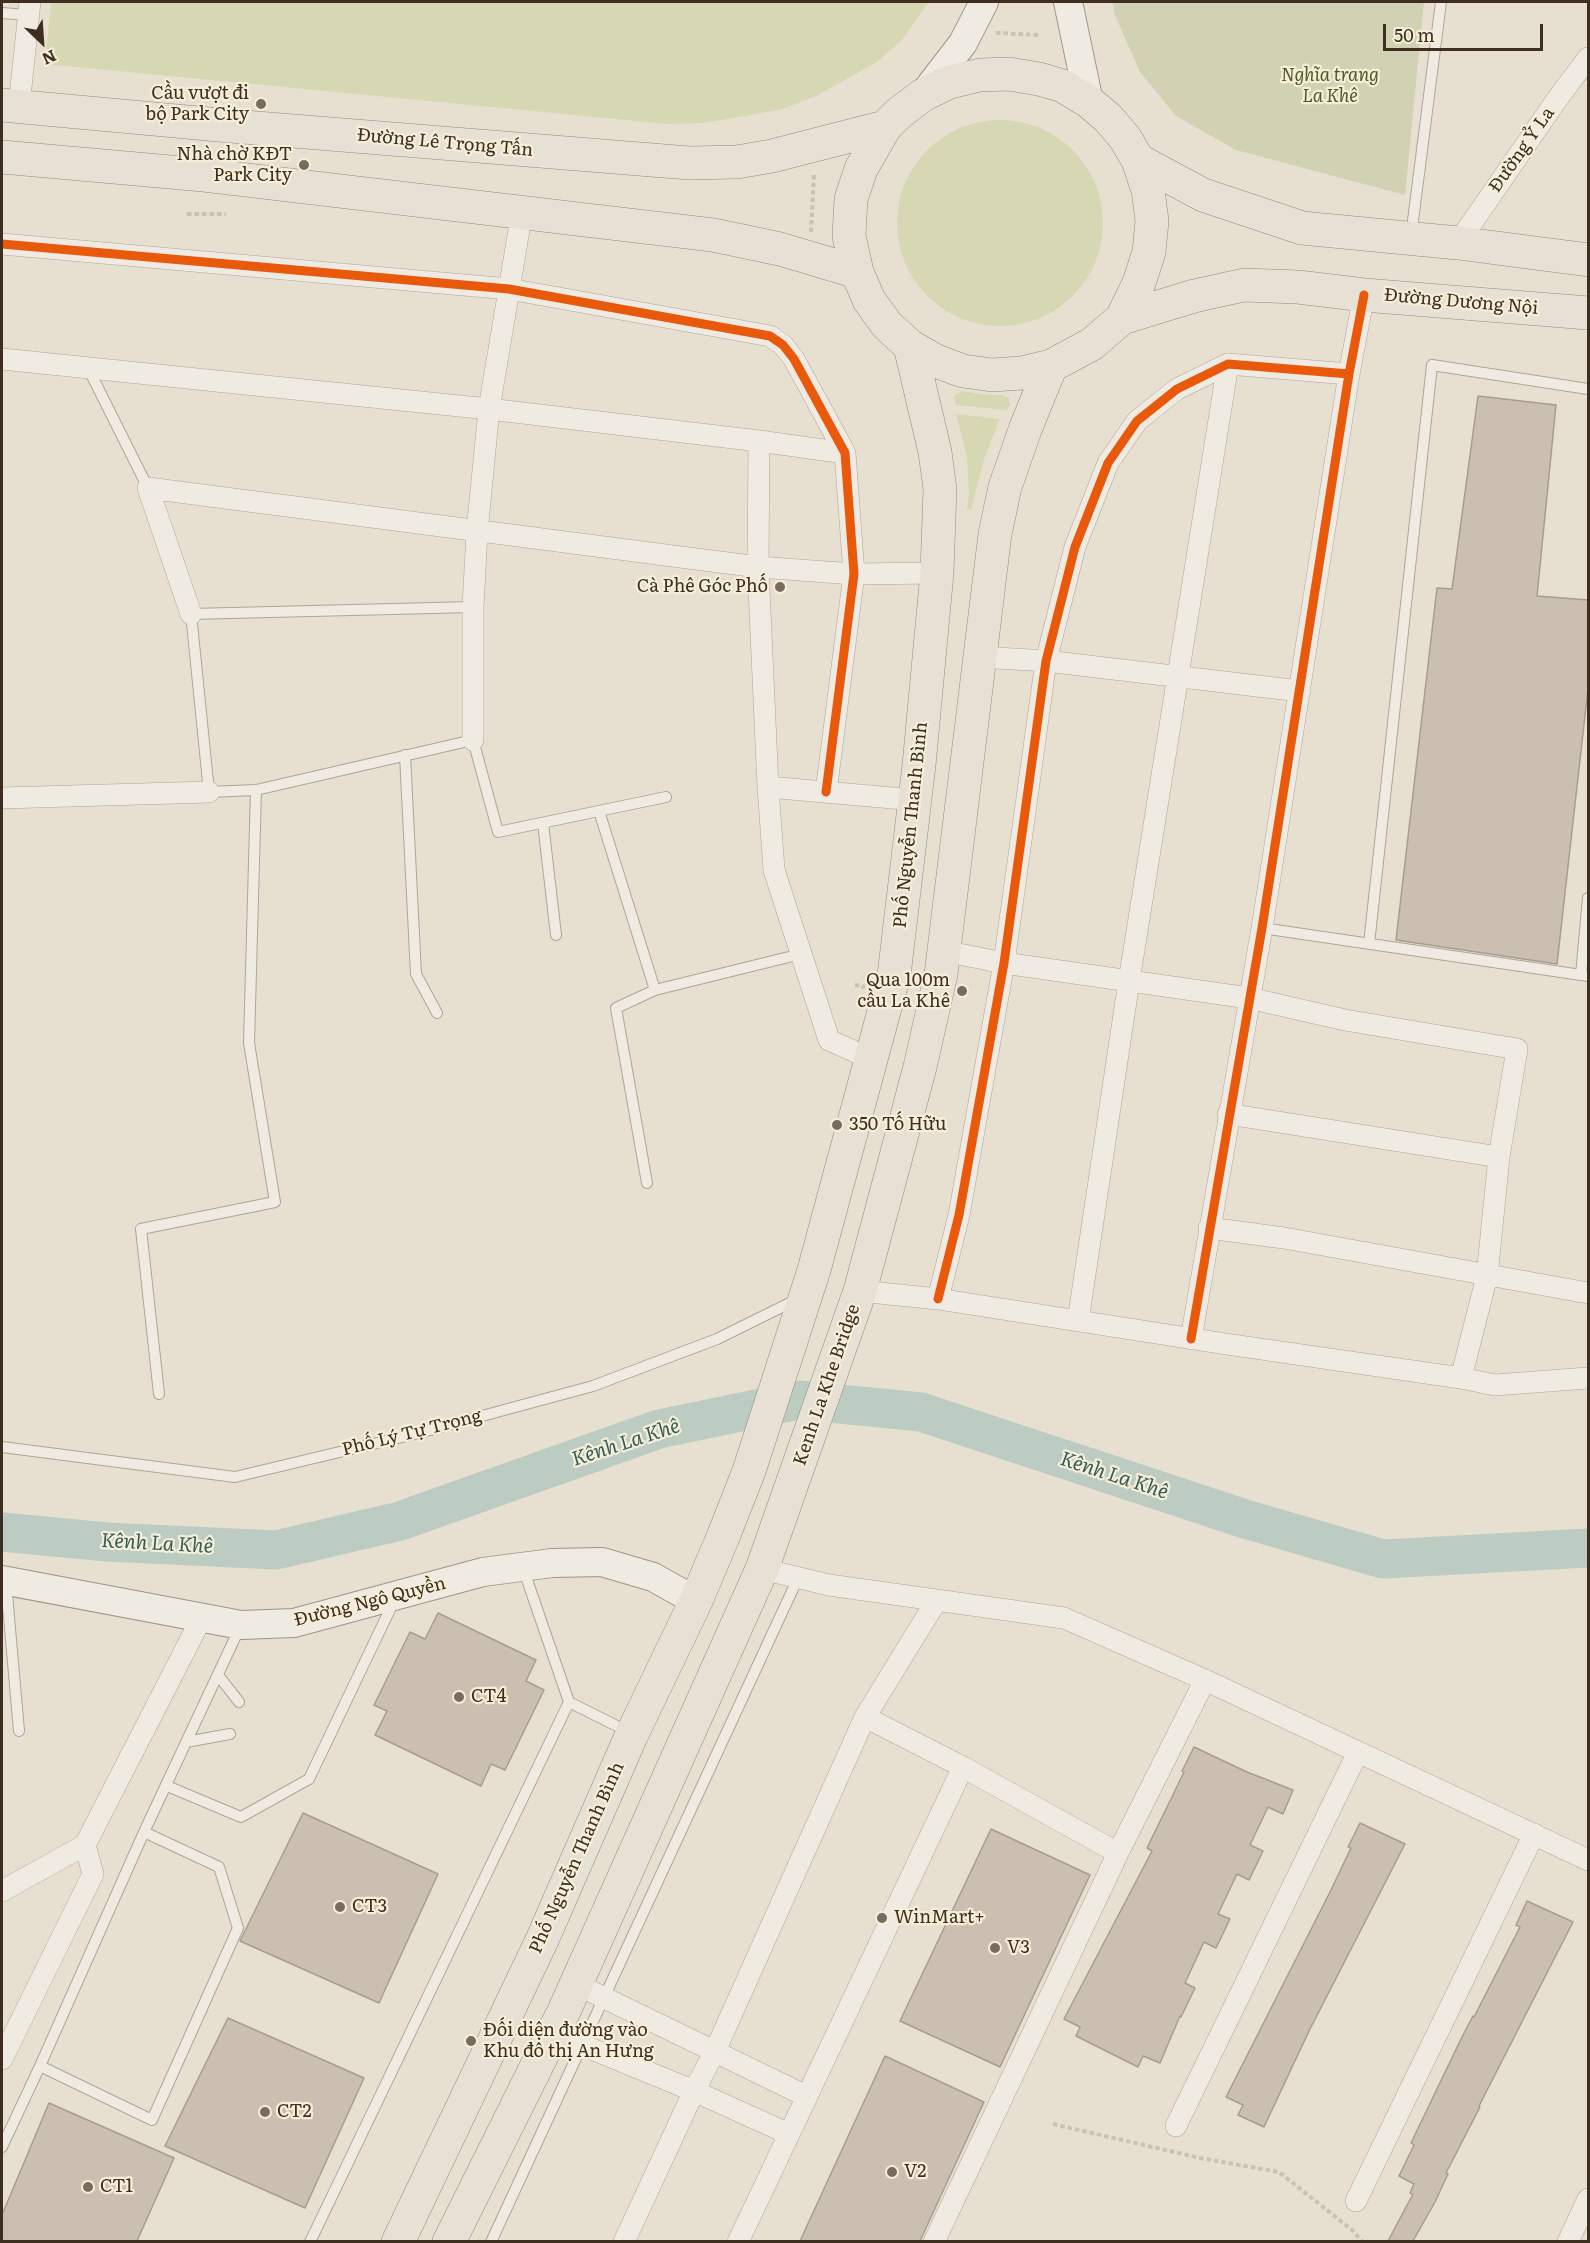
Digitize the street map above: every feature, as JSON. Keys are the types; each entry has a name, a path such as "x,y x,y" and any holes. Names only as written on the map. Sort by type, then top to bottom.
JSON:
{"main road":[{"path":"1009,74 1039,78 1063,86 1089,102 1108,118 1125,138 1138,160 1148,190 1152,221 1149,252 1140,283 1122,318 1092,344 1050,366 1022,374 992,375 963,371 936,361 910,346 881,317 869,300 857,272 849,236 851,199 861,169 885,127 923,95 950,82 980,75 1009,74"},
{"name":"Đường Lê Trọng Tấn","path":"10,105 219,125 689,163 736,162 772,156 885,127"},
{"path":"2,157 204,175 713,235 780,249 857,272"},
{"path":"1138,160 1203,195 1302,228 1458,243 1588,260"},
{"name":"Đường Dương Nội","path":"1122,318 1194,296 1244,285 1298,287 1364,295 1588,313"},
{"name":"Phố Nguyễn Thanh Bình","path":"398,2241 542,1940 632,1734 696,1601 748,1471 814,1270 894,975 915,800 937,573 940,489 935,452 910,346"},
{"path":"860,1291 920,1067 941,974 995,534 1005,487 1050,366"},
{"name":"Kenh La Khe Bridge","path":"762,1569 860,1291"},
{"path":"449,2241 567,2039 590,1990 762,1569"}],"street":[{"path":"923,95 963,43 984,2"},
{"path":"1068,2 1089,102"},
{"path":"10,105 29,8"},
{"name":"Đường Ỷ La","path":"1458,243 1588,58"},
{"path":"473,740 472,607 477,532 489,408 522,212"},
{"path":"2,244 509,290 770,336 783,345 794,359 845,453 854,574 826,792"},
{"path":"1191,1339 1228,1114 1262,928 1349,374 1364,295"},
{"path":"2,359 489,408 845,453"},
{"path":"938,1299 959,1215 1004,963 1046,661 1075,548 1108,463 1137,421 1178,388 1228,364 1349,374"},
{"path":"1078,1321 1129,981 1228,364"},
{"path":"759,441 758,567 774,870 829,1040 871,1059"},
{"path":"191,614 148,488 758,567 854,574 937,573"},
{"path":"980,657 1046,661 1178,675 1300,692"},
{"path":"768,787 915,800"},
{"path":"2,798 209,792"},
{"path":"944,951 1004,963 1249,998 1345,1020 1516,1049 1499,1157 1487,1276 1461,1378"},
{"path":"1228,1114 1499,1157"},
{"path":"1209,1228 1284,1238 1588,1293"},
{"path":"860,1291 938,1299 1495,1385 1588,1378"},
{"name":"Đường Ngô Quyền","path":"4,1580 242,1625 294,1623 483,1572 552,1563 602,1562 652,1577 696,1601"},
{"path":"762,1569 829,1585 1064,1618 1205,1680 1588,1860"},
{"path":"624,2241 715,2051 865,1717 937,1600"},
{"path":"2,1891 85,1845 202,1617"},
{"path":"934,2241 1118,1853 1205,1680"},
{"path":"865,1717 963,1767 1118,1853"},
{"path":"1176,2126 1358,1752"},
{"path":"738,2241 963,1767"},
{"path":"1356,2201 1534,1834"},
{"path":"2,2059 93,1874 85,1845"},
{"path":"590,1990 806,2096"},
{"path":"567,2039 694,2091 789,2134"},
{"path":"1568,2241 1588,2199"}],"lane":[{"path":"1410,239 1441,2"},
{"path":"2,13 29,8"},
{"path":"1370,944 1432,365 1588,389"},
{"path":"88,368 148,488"},
{"path":"472,607 191,614 209,792 256,790 473,740 498,832 666,797"},
{"path":"405,755 416,974 437,1013"},
{"path":"159,1394 141,1229 275,1202 249,1043 256,790"},
{"path":"599,811 655,990"},
{"path":"543,823 556,935"},
{"path":"1262,928 1585,976 1588,898"},
{"path":"647,1183 616,1008 655,990 801,954"},
{"name":"Phố Lý Tự Trọng","path":"2,1447 235,1478 419,1433 593,1386 717,1339 805,1296"},
{"path":"523,1568 569,1702 632,1734"},
{"path":"590,1990 798,1578"},
{"path":"4,1580 19,1731"},
{"path":"167,1785 241,1817 309,1779 397,1595"},
{"path":"2,2147 144,1832 242,1625"},
{"path":"218,1675 239,1702"},
{"path":"310,2241 569,1702"},
{"path":"186,1742 230,1734"},
{"path":"40,2066 152,2120 238,1928 219,1867 144,1832"},
{"path":"491,2241 567,2039"}],"path":[{"path":"990,32 1040,35"},
{"path":"811,232 814,174"},
{"path":"187,214 226,214"},
{"path":"1053,2124 1200,2158 1279,2172 1363,2241"}],"green space":[{"path":"51,2 929,2 902,40 877,62 818,95 783,109 703,123 668,124 45,64"},
{"name":"Nghĩa trang La Khê","path":"1113,2 1424,2 1405,195 1236,150 1176,116 1140,72 1114,13"},
{"path":"990,120 1010,120 1030,124 1049,132 1073,150 1091,174 1099,193 1103,223 1099,253 1091,272 1073,296 1049,314 1030,322 1010,326 990,326 970,322 951,314 935,303 920,288 909,272 901,253 897,233 897,213 901,193 909,174 920,158 935,143 951,132 970,124"},
{"path":"962,391 1002,395 1009,398 1010,405 1007,410 956,405 954,396"},
{"path":"956,414 1000,419 984,459 971,510 967,510 969,493 967,457"}],"building":[{"path":"1478,396 1556,405 1537,596 1588,600 1588,689 1557,964 1396,940 1437,588 1452,589"},
{"name":"CT4","path":"438,1613 536,1660 526,1681 544,1690 505,1770 491,1764 481,1786 375,1735 387,1711 374,1705 410,1632 425,1639"},
{"path":"1194,1747 1247,1772 1293,1790 1283,1814 1268,1807 1250,1845 1263,1851 1249,1880 1237,1874 1218,1914 1230,1919 1216,1948 1204,1942 1185,1983 1195,1988 1160,2063 1143,2056 1138,2067 1076,2036 1080,2027 1064,2019 1152,1851 1147,1848"},
{"name":"CT3","path":"303,1813 438,1874 379,2003 240,1941"},
{"path":"1360,1823 1405,1844 1310,2029 1264,2127 1238,2115 1243,2105 1226,2097 1331,1890"},
{"name":"V3","path":"991,1829 1090,1875 1000,2067 900,2021"},
{"path":"1527,1901 1573,1922 1479,2106 1446,2173 1448,2174 1435,2202 1413,2241 1388,2241 1413,2194 1410,2193 1414,2184 1399,2176 1414,2145 1411,2143 1462,2037 1520,1927 1516,1925"},
{"name":"CT2","path":"228,2018 364,2078 305,2208 165,2146"},
{"name":"V2","path":"885,2056 984,2102 920,2241 800,2241"},
{"name":"CT1","path":"49,2103 174,2158 137,2241 2,2241 2,2215"}],"waterway":[{"name":"Kênh La Khê","path":"2,1532 107,1542 276,1550 400,1521 659,1429 799,1400 921,1412 1245,1519 1383,1559 1588,1548"}],"cycle path":[{"path":"2,244 509,289 770,336 783,345 794,359 845,453 854,574 826,792"},
{"path":"1191,1339 1262,928 1349,374 1364,295"},
{"path":"938,1299 959,1215 1004,963 1046,661 1075,547 1108,463 1137,421 1177,389 1228,364 1349,374"}],"place":[{"name":"Cầu vượt đi bộ Park City","path":"261,104"},
{"name":"Nhà chờ KĐT Park City","path":"304,165"},
{"name":"Cà Phê Góc Phố","path":"780,587"},
{"name":"Qua 100m cầu La Khê","path":"962,991"},
{"name":"350 Tố Hữu","path":"837,1125"},
{"name":"CT4","path":"459,1697"},
{"name":"CT3","path":"340,1907"},
{"name":"WinMart+","path":"882,1918"},
{"name":"V3","path":"995,1948"},
{"name":"Đối diện đường vào Khu đô thị An Hưng","path":"471,2041"},
{"name":"CT2","path":"265,2112"},
{"name":"V2","path":"892,2172"},
{"name":"CT1","path":"88,2187"}]}
